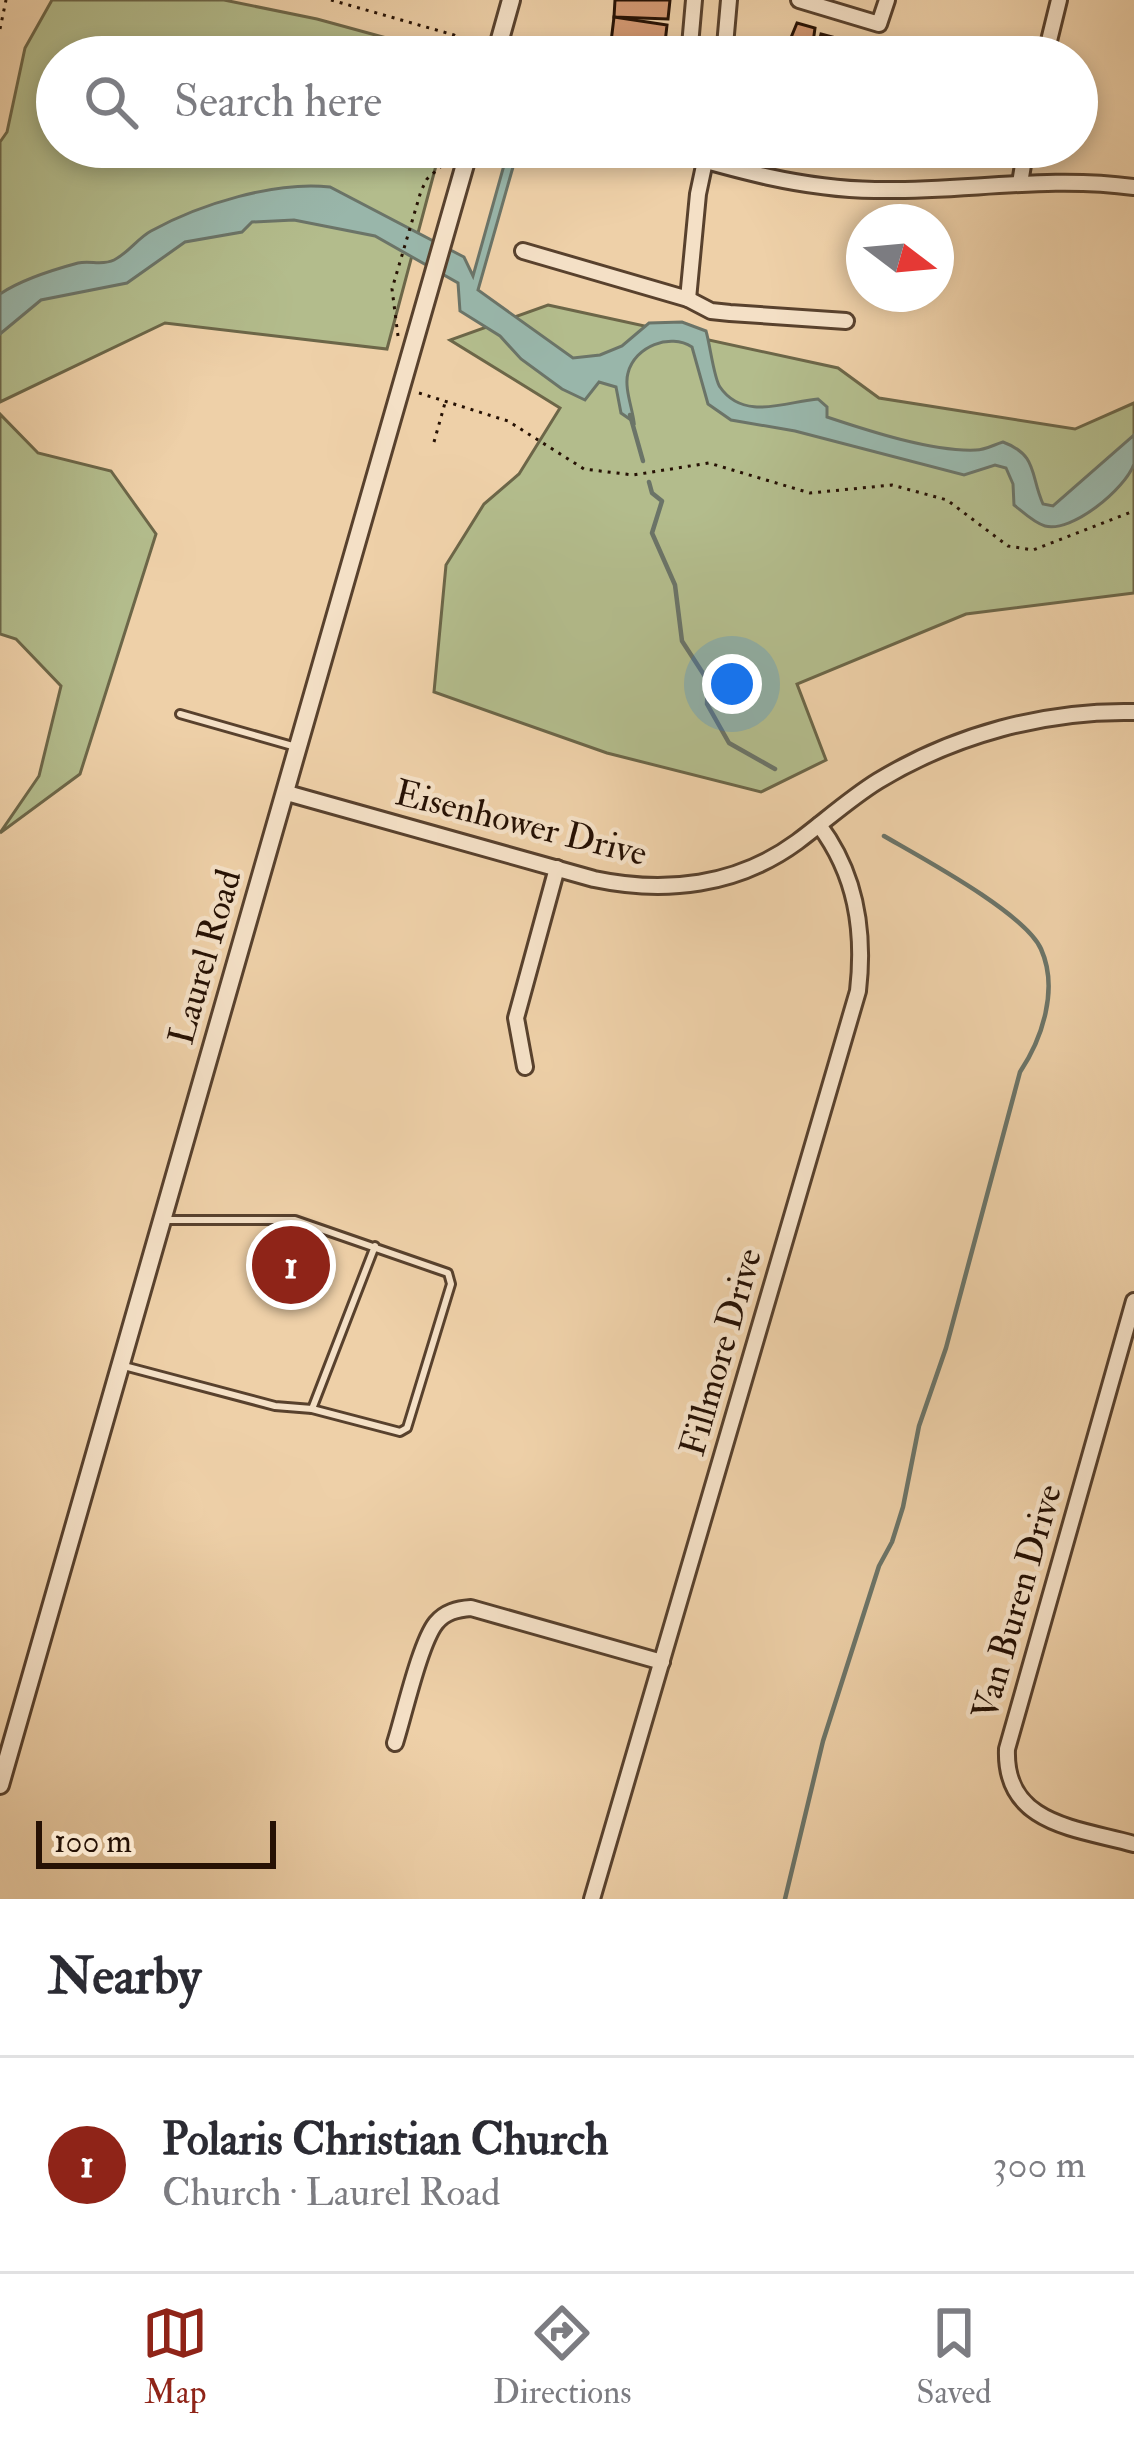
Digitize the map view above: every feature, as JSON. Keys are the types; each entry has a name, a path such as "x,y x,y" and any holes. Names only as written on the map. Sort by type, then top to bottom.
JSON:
{"street":[{"path":"501,36 511,0"},
{"path":"691,36 694,0"},
{"path":"726,36 729,0"},
{"path":"799,0 880,24 887,0"},
{"path":"1050,36 1059,0"},
{"name":"Laurel Road","path":"0,1785 403,388 442,249 458,168"},
{"path":"688,299 704,168"},
{"path":"748,168 795,184 837,189 1096,182 1134,187"},
{"path":"1020,183 1022,168"},
{"path":"523,251 688,299 711,311 846,321"},
{"name":"Eisenhower Drive","path":"286,793 622,885 679,887 743,872 772,858 880,780 955,744 1035,721 1134,712"},
{"name":"Fillmore Drive","path":"592,1899 858,991 858,913 840,859 818,825"},
{"path":"525,1067 516,1018 557,868"},
{"name":"Van Buren Drive","path":"1134,1301 1006,1765 1018,1796 1032,1811 1134,1844"},
{"path":"395,1743 431,1630 457,1610 471,1608 662,1662"}],"lane":[{"path":"180,713 299,748"},
{"path":"121,1365 274,1406 312,1409 400,1432 406,1428 451,1279 448,1273 295,1220 164,1220"},
{"path":"312,1409 375,1246"}],"path":[{"path":"0,29 6,0"},
{"path":"331,0 455,36"},
{"path":"398,344 394,282 417,202 427,179 440,168"},
{"path":"403,388 508,421 584,470 633,475 710,463 811,493 892,484 946,500 1016,550 1033,550 1134,512"},
{"path":"434,442 446,400"}],"green space":[{"path":"52,0 224,0 379,36 36,36 36,168 435,168 387,349 165,323 0,402 0,142 7,132 25,48"},
{"path":"548,305 838,368 879,398 1075,429 1134,403 1134,593 966,614 797,684 826,760 761,792 607,753 434,692 446,565 484,504 519,474 560,408 450,340"},
{"path":"0,414 38,453 111,471 156,534 80,774 0,833 39,776 61,686 16,639 0,634"}],"shaded area":[{"path":"503,168 513,168 478,290 573,358 622,346 649,323 682,322 706,331 718,383 741,404 767,407 818,399 827,407 827,417 921,444 976,450 1003,442 1028,460 1043,504 1053,506 1134,435 1134,464 1096,507 1069,523 1045,526 1014,505 1006,468 995,465 964,475 795,431 731,420 708,404 692,347 674,341 646,349 632,364 627,384 634,422 621,413 616,387 599,382 585,400 562,389 521,359 500,336 460,311 458,283 375,236 294,220 252,222 242,232 185,242 127,283 41,300 0,334 0,294 18,284 78,263 110,262 151,231 192,212 286,188 330,187 464,257 473,276"}],"building":[{"path":"615,0 670,0 668,19 614,17"},
{"path":"614,17 667,25 666,36 612,36"},
{"path":"797,23 815,28 814,36 792,36"}],"waterway":[{"path":"630,415 643,461"},
{"path":"649,482 652,493 662,501 652,533 675,585 682,641 708,681 707,704 729,743 775,769"},
{"path":"785,1899 823,1741 879,1566 903,1507 919,1426 946,1348 1020,1072 1041,1029 1048,997 1041,949 1015,919 884,836"}],"place":[{"name":"Polaris Christian Church","path":"291,1265"}]}
